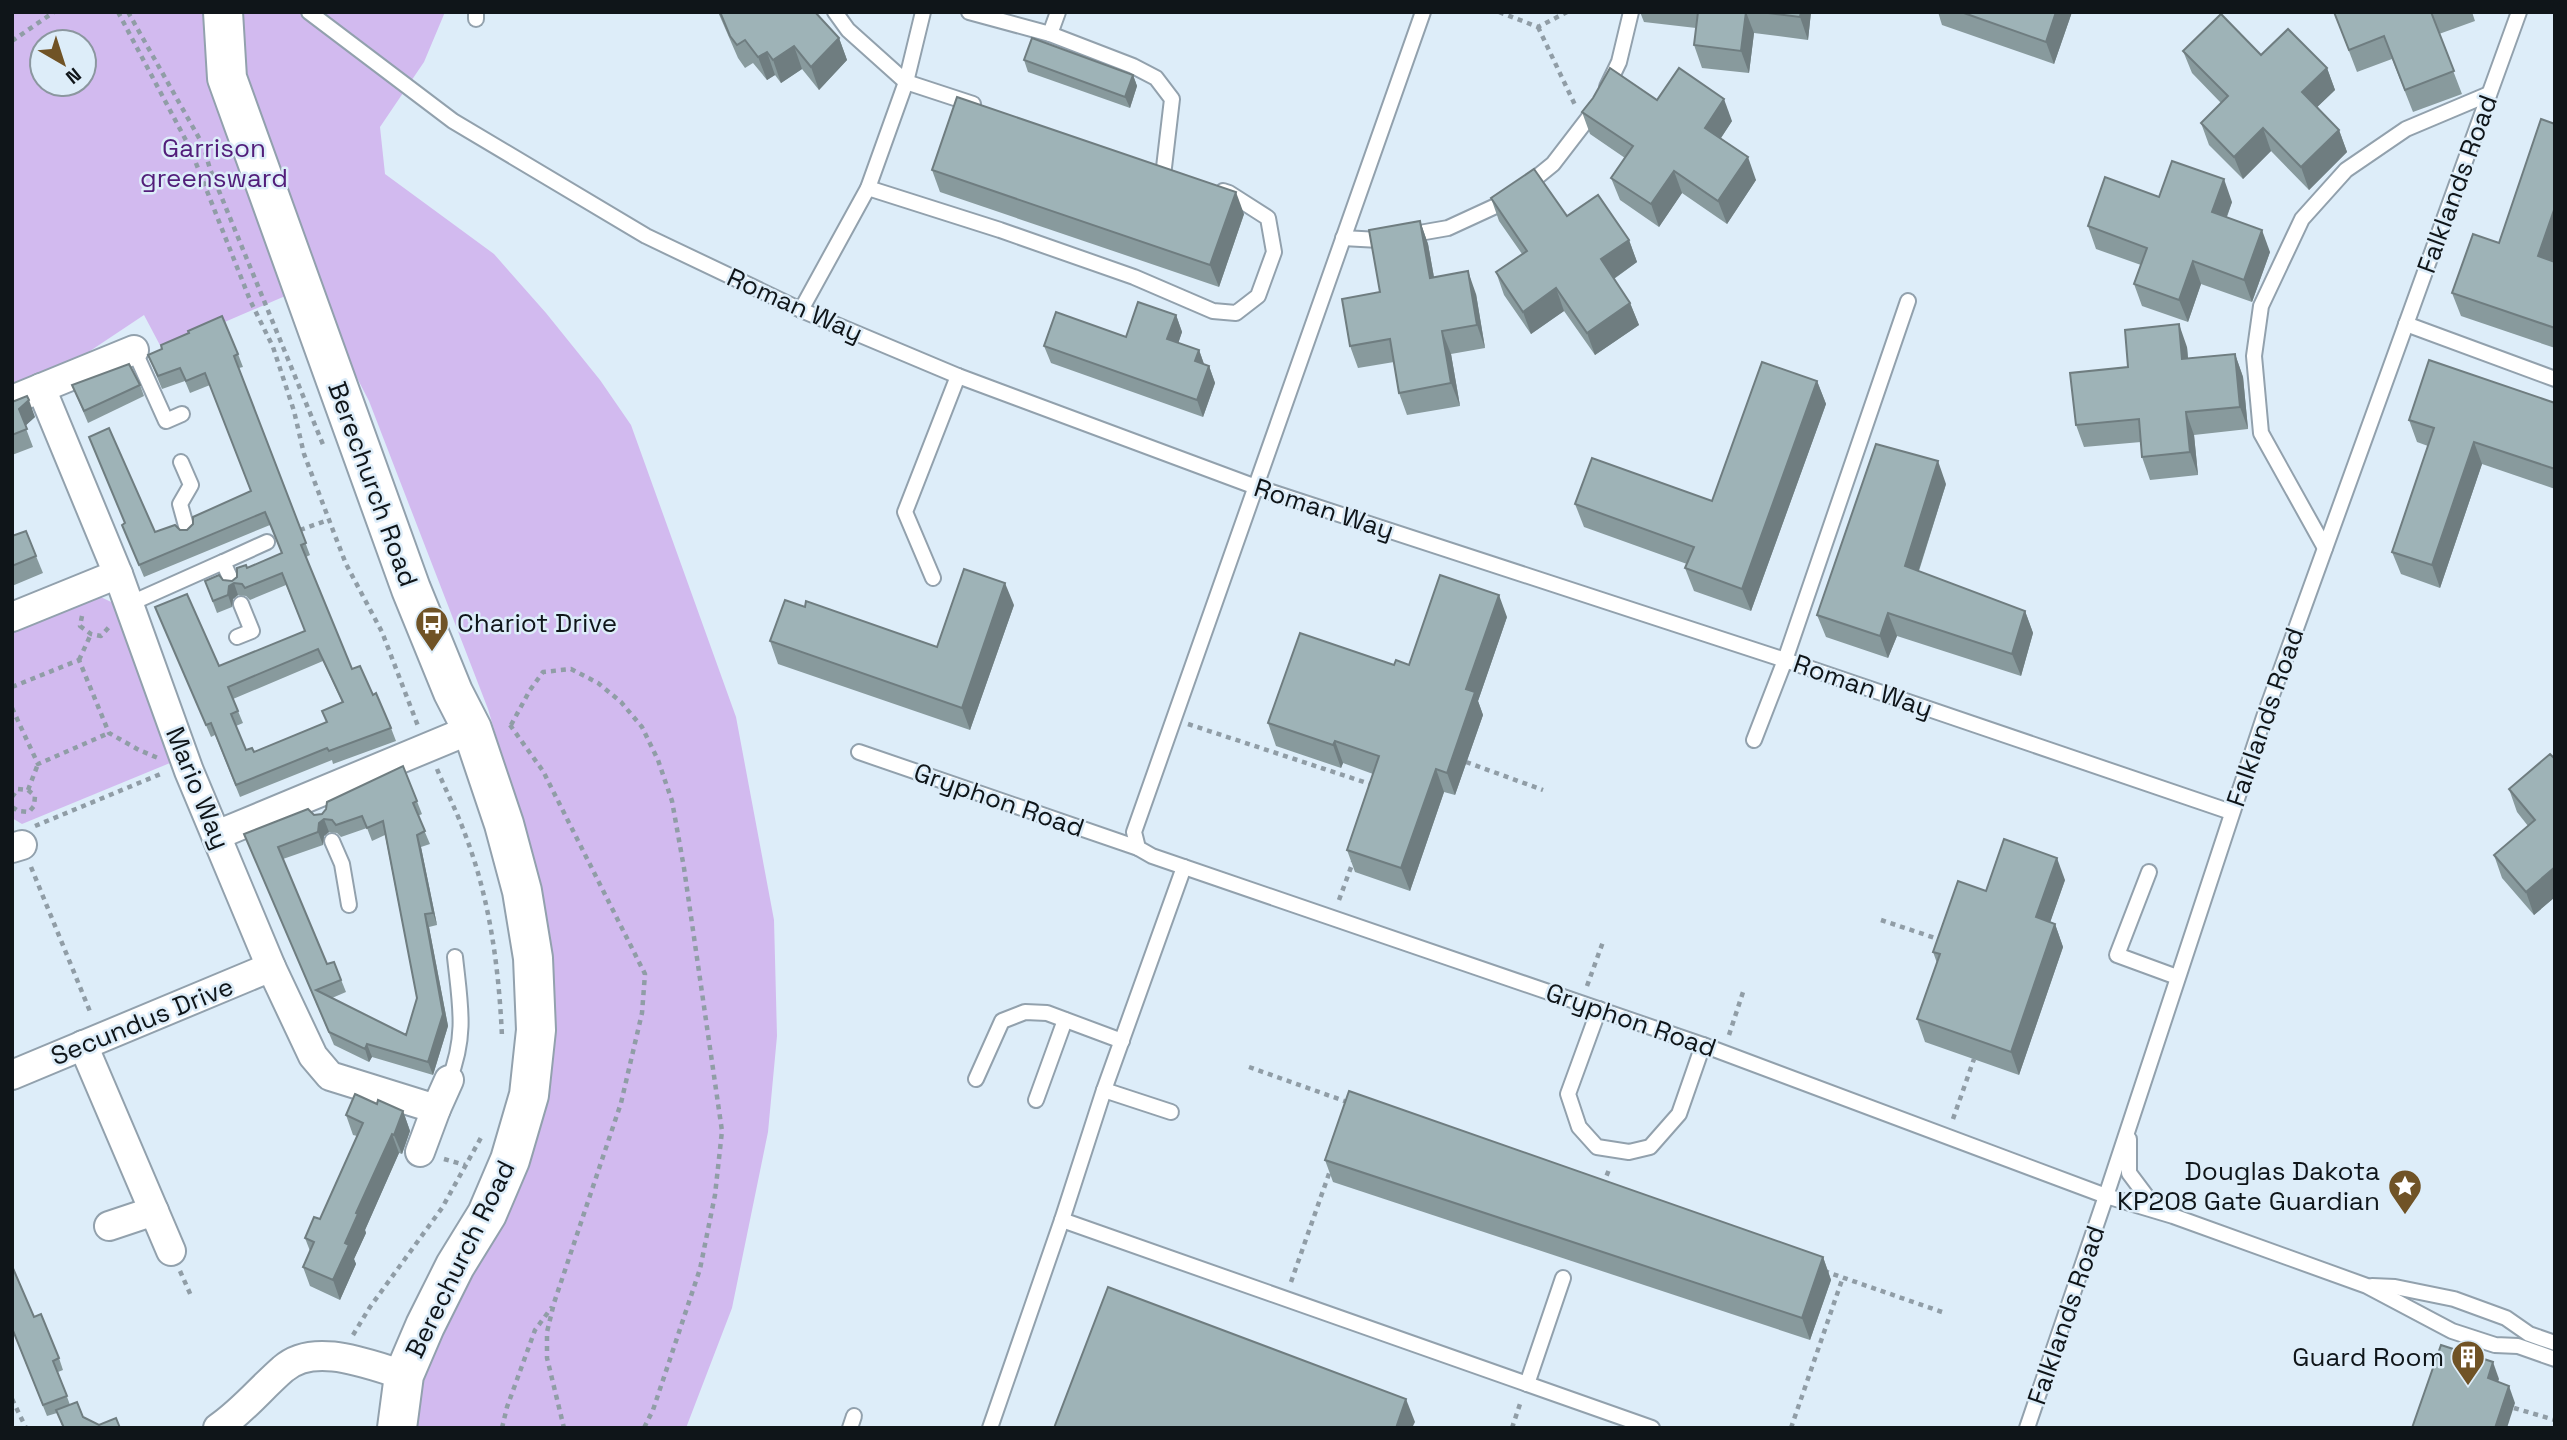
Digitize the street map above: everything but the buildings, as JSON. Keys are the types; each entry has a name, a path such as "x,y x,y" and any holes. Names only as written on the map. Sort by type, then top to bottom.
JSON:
{"street":[{"name":"Berechurch Road","path":"223,12 227,78 411,589 453,692 472,729 504,824 522,891 533,958 536,1030 529,1096 510,1160 487,1214 455,1266 404,1376 397,1428"},
{"path":"12,400 134,350"},
{"name":"Mario Way","path":"41,388 118,573 121,612 182,765 217,835 271,967 313,1056 330,1076 436,1109"},
{"path":"12,617 118,573"},
{"path":"217,835 320,799 426,746 472,729"},
{"name":"Secundus Drive","path":"12,1075 271,967"},
{"path":"92,1042 171,1251"},
{"path":"420,1152 449,1080"},
{"path":"109,1227 154,1211"},
{"path":"218,1428 233,1418 286,1366 313,1356 341,1357 404,1376"}],"lane":[{"name":"Roman Way","path":"309,12 453,121 646,236 801,310 958,376 1256,487 1785,660 2231,812"},
{"path":"835,12 848,30 906,82 992,110"},
{"path":"801,310 868,188 906,82 923,12"},
{"path":"969,12 1050,34 1133,66 1156,78 1172,99 1164,175"},
{"path":"1050,34 1058,12"},
{"path":"1138,848 1134,832 1423,12"},
{"path":"1343,238 1379,240 1448,228 1507,202 1553,164 1592,116 1619,62 1631,12"},
{"name":"Falklands Road","path":"2027,1428 2231,812 2519,12"},
{"path":"2325,548 2261,433 2254,356 2261,306 2302,219 2346,170 2406,129 2489,94"},
{"path":"868,188 1134,277 1213,311 1236,313 1258,296 1274,252 1268,218 1229,192 1203,186"},
{"path":"1754,740 1785,660 1908,301"},
{"path":"2406,324 2555,379"},
{"path":"134,350 166,421 182,414"},
{"path":"933,578 905,512 958,376"},
{"path":"181,462 191,485 180,504 188,533"},
{"path":"121,612 267,542"},
{"path":"200,555 206,569"},
{"path":"223,562 233,584"},
{"path":"237,637 252,631 241,604"},
{"name":"Gryphon Road","path":"859,752 1138,848 1152,856 1724,1052 2106,1196 2173,1216"},
{"path":"332,841 342,864 349,905"},
{"path":"990,1428 1104,1090 1184,866"},
{"path":"2149,872 2118,954 2177,977"},
{"path":"449,1080 457,1059 462,1026 455,957"},
{"path":"1600,1009 1568,1094 1579,1127 1597,1147 1629,1152 1650,1147 1679,1114 1703,1045"},
{"path":"976,1079 1002,1021 1025,1012 1047,1013 1122,1041"},
{"path":"1037,1100 1065,1020"},
{"path":"1104,1090 1171,1112"},
{"path":"2129,1126 2129,1173 2150,1201 2173,1216 2367,1286 2452,1331 2495,1345 2518,1346 2555,1359"},
{"path":"1062,1220 1652,1428"},
{"path":"1527,1384 1563,1278"},
{"path":"2367,1286 2395,1287 2454,1299 2506,1318 2529,1335 2555,1343"}],"path":[{"path":"12,41 54,12"},
{"path":"118,12 190,148 250,300 273,347 294,411 303,454 328,520 346,565 382,632 426,746"},
{"path":"128,12 203,145 210,169 327,454"},
{"path":"1499,12 1538,27 1584,125"},
{"path":"1538,27 1567,12"},
{"path":"300,530 328,520"},
{"path":"84,609 80,626 91,634 101,636 121,612"},
{"path":"12,687 79,660 91,634"},
{"path":"79,660 109,733 139,750 182,765"},
{"path":"472,729 511,724 543,672 571,669 598,683 621,702 642,727 658,760 671,802 682,855 722,1131 715,1195 700,1269 653,1410 644,1428"},
{"path":"12,708 38,764"},
{"path":"1173,718 1378,787"},
{"path":"511,724 542,771 645,974 642,1013 621,1103 554,1303 547,1332 547,1358 564,1428"},
{"path":"28,790 38,764 109,733"},
{"path":"1466,762 1543,790"},
{"path":"15,838 18,834 182,765"},
{"path":"12,797 18,789 28,790 35,796 34,806 29,813 12,807"},
{"path":"18,811 15,838 92,1042"},
{"path":"1333,918 1356,852"},
{"path":"1881,920 1952,944"},
{"path":"1581,1003 1604,939"},
{"path":"1724,1052 1744,989"},
{"path":"1947,1136 1974,1059"},
{"path":"1249,1067 1354,1105"},
{"path":"1601,1192 1616,1150"},
{"path":"1285,1298 1336,1156"},
{"path":"1817,1269 1942,1312"},
{"path":"1791,1428 1843,1278"},
{"path":"502,1428 535,1330 554,1303"},
{"path":"1512,1428 1527,1384"},
{"path":"12,1399 26,1428"},
{"path":"2514,1408 2555,1420"}],"green space":[{"name":"Garrison greensward","path":"12,12 445,12 424,62 380,127 385,174 494,254 600,380 631,425 736,717 774,920 777,1036 768,1132 732,1308 686,1428 415,1428 420,1389 453,1308 501,1229 531,1151 546,1104 556,1021 548,945 511,786 488,709 369,401 323,312 313,284 162,349 144,315 81,357 12,388"},
{"path":"90,592 124,608 182,745 170,763 22,824 12,818 12,623"}],"place":[{"name":"Chariot Drive","path":"432,653"},
{"name":"Douglas Dakota KP208 Gate Guardian","path":"2405,1216"},
{"name":"Guard Room","path":"2468,1387"}]}
